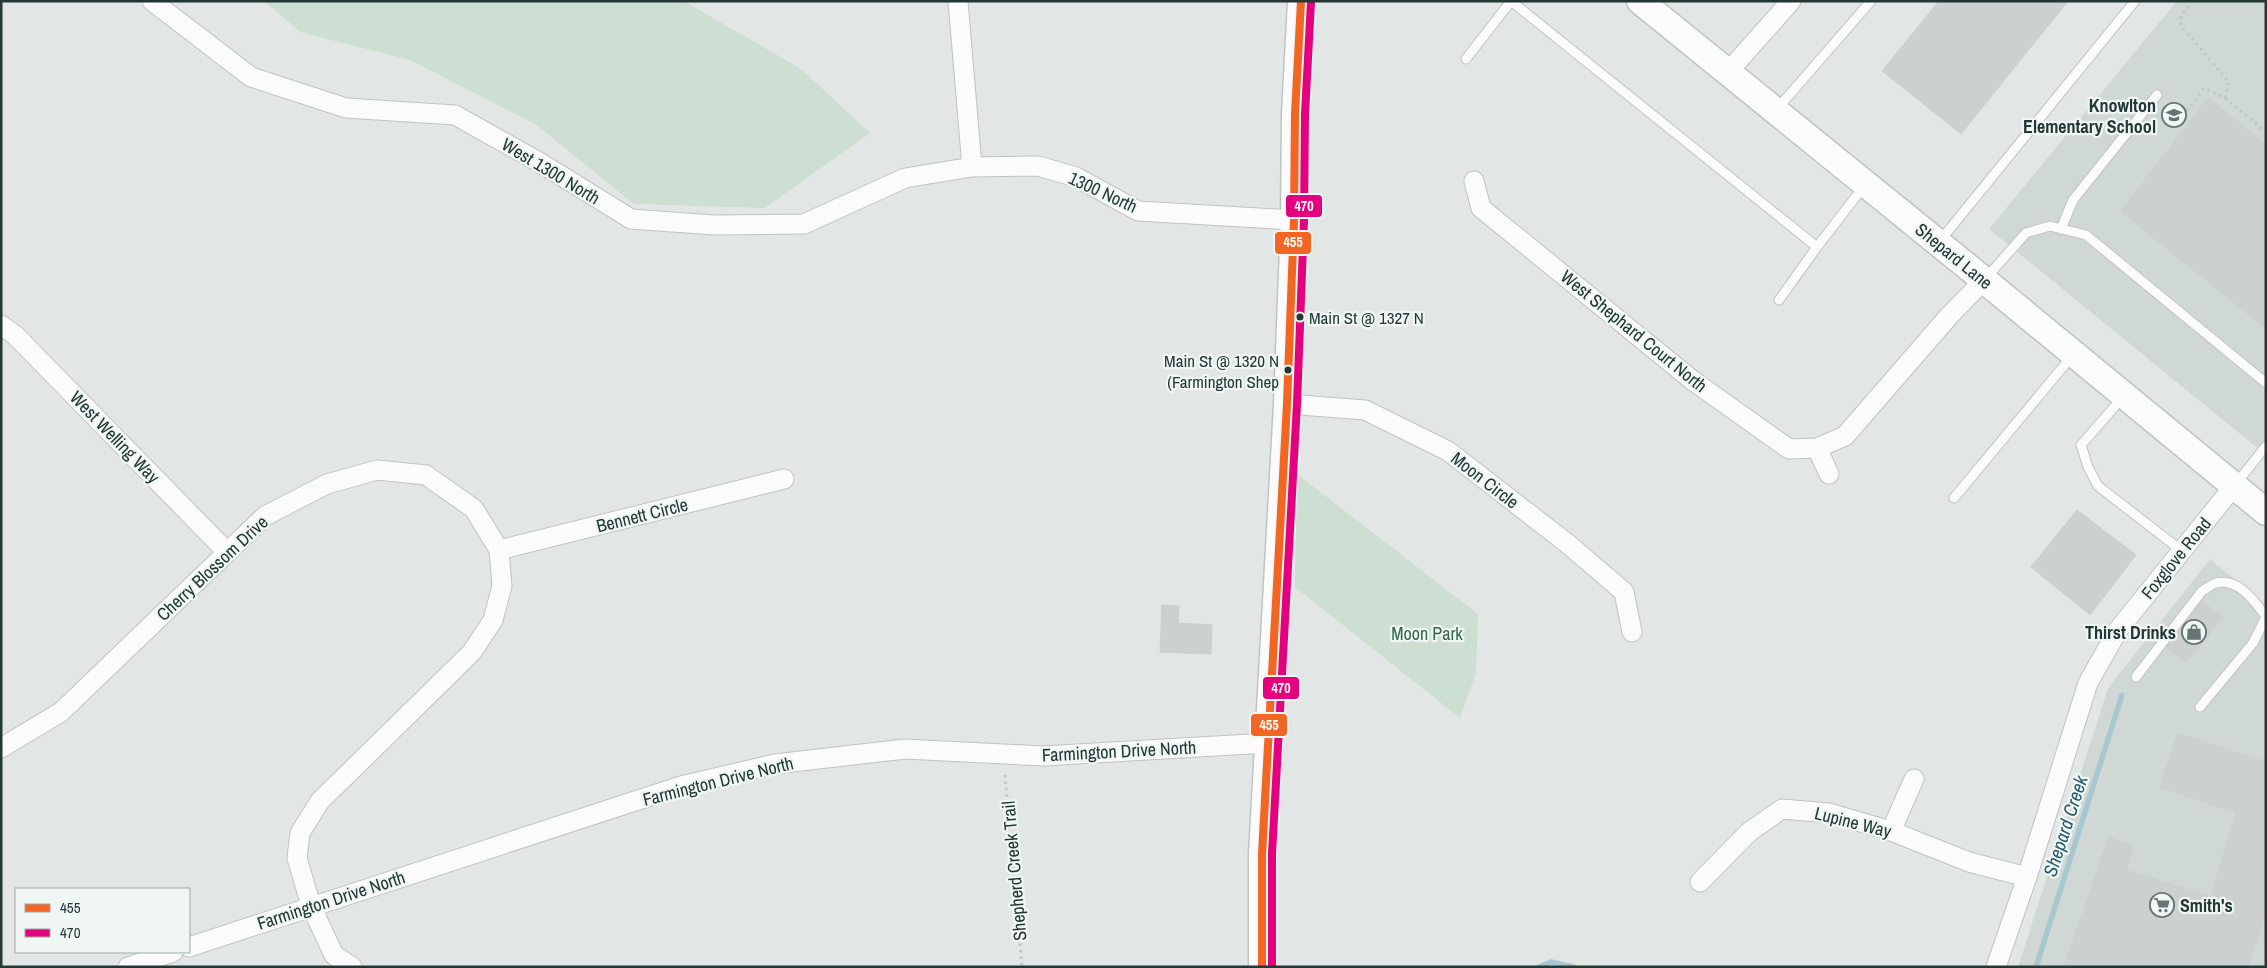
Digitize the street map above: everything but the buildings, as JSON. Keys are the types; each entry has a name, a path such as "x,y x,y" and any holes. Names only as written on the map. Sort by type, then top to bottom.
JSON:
{"main road":[{"path":"1262,967 1262,854 1287,404 1294,220 1295,114 1301,1"},
{"name":"Shepard Lane","path":"1640,1 2266,512"}],"street":[{"name":"West 1300 North","path":"152,1 251,77 346,108 455,115 539,162 631,219 714,225 804,224 905,178 972,167"},
{"path":"958,1 972,167"},
{"path":"1728,72 1789,2"},
{"name":"1300 North","path":"972,167 1038,166 1076,177 1138,211 1294,220"},
{"name":"West Shephard Court North","path":"1474,181 1481,208 1692,380 1789,449 1817,448"},
{"path":"1829,474 1817,448 1846,436 1930,338 1984,280"},
{"name":"West Welling Way","path":"1,325 15,335 227,552"},
{"name":"Moon Circle","path":"1287,404 1365,410 1448,451 1568,544 1624,592 1632,632"},
{"name":"Cherry Blossom Drive","path":"1,748 61,712 265,516 327,484 377,470 426,475 474,509 499,550 502,586 493,620 472,652 320,801 300,832 297,858 311,906 334,955 352,967"},
{"name":"Bennett Circle","path":"499,550 784,479"},
{"name":"Foxglove Road","path":"1996,967 2027,877 2088,683 2118,630 2234,486"},
{"name":"Farmington Drive North","path":"190,947 681,786 775,764 906,749 1044,756 1268,743"},
{"path":"1891,831 1914,779"},
{"name":"Lupine Way","path":"1700,882 1749,832 1782,809 1829,812 1891,831 1969,862 2027,877"},
{"path":"128,967 170,953"}],"lane":[{"path":"1466,58 1511,1 1817,247"},
{"path":"1776,111 1871,1"},
{"path":"1938,243 2135,1"},
{"path":"2061,229 2073,200 2157,95"},
{"path":"1779,300 1866,184"},
{"path":"1984,280 2026,233 2050,226 2086,236 2266,383"},
{"path":"1954,498 2074,354"},
{"path":"2124,395 2081,445 2088,467 2098,486 2182,551"},
{"path":"2234,486 2266,446"},
{"path":"2136,677 2202,591 2215,583 2234,584 2250,596 2266,617 2253,643 2200,707"}],"path":[{"path":"2193,1 2181,16 2181,26 2229,82 2225,98"},
{"path":"2187,111 2204,88 2225,98 2266,132"},
{"name":"Shepherd Creek Trail","path":"1005,774 1022,967"}],"shaded area":[{"name":"Knowlton Elementary School","path":"2177,1 2266,1 2266,455 1989,229"},
{"path":"2210,559 2266,605 2266,967 2018,967 2108,688"}],"green space":[{"path":"264,1 684,1 801,69 870,133 765,208 634,204 535,124 410,60 300,32"},
{"name":"Moon Park","path":"1297,474 1478,614 1476,673 1460,718 1295,587"}],"waterway":[{"name":"Shepard Creek","path":"2036,967 2122,695"},
{"name":"Shepard Creek","path":"1539,967 1551,962 1574,967"}],"transit line":[{"name":"455","path":"1262,967 1262,854 1287,404 1294,220 1295,114 1301,1"},
{"name":"470","path":"1272,967 1272,854 1297,404 1304,220 1305,114 1311,2"}],"place":[{"name":"Knowlton Elementary School","path":"2174,115"},
{"name":"Main St @ 1327 N","path":"1300,317"},
{"name":"Main St @ 1320 N (Farmington Shep","path":"1288,370"},
{"name":"Thirst Drinks","path":"2194,632"},
{"name":"Smith's","path":"2162,905"}]}
